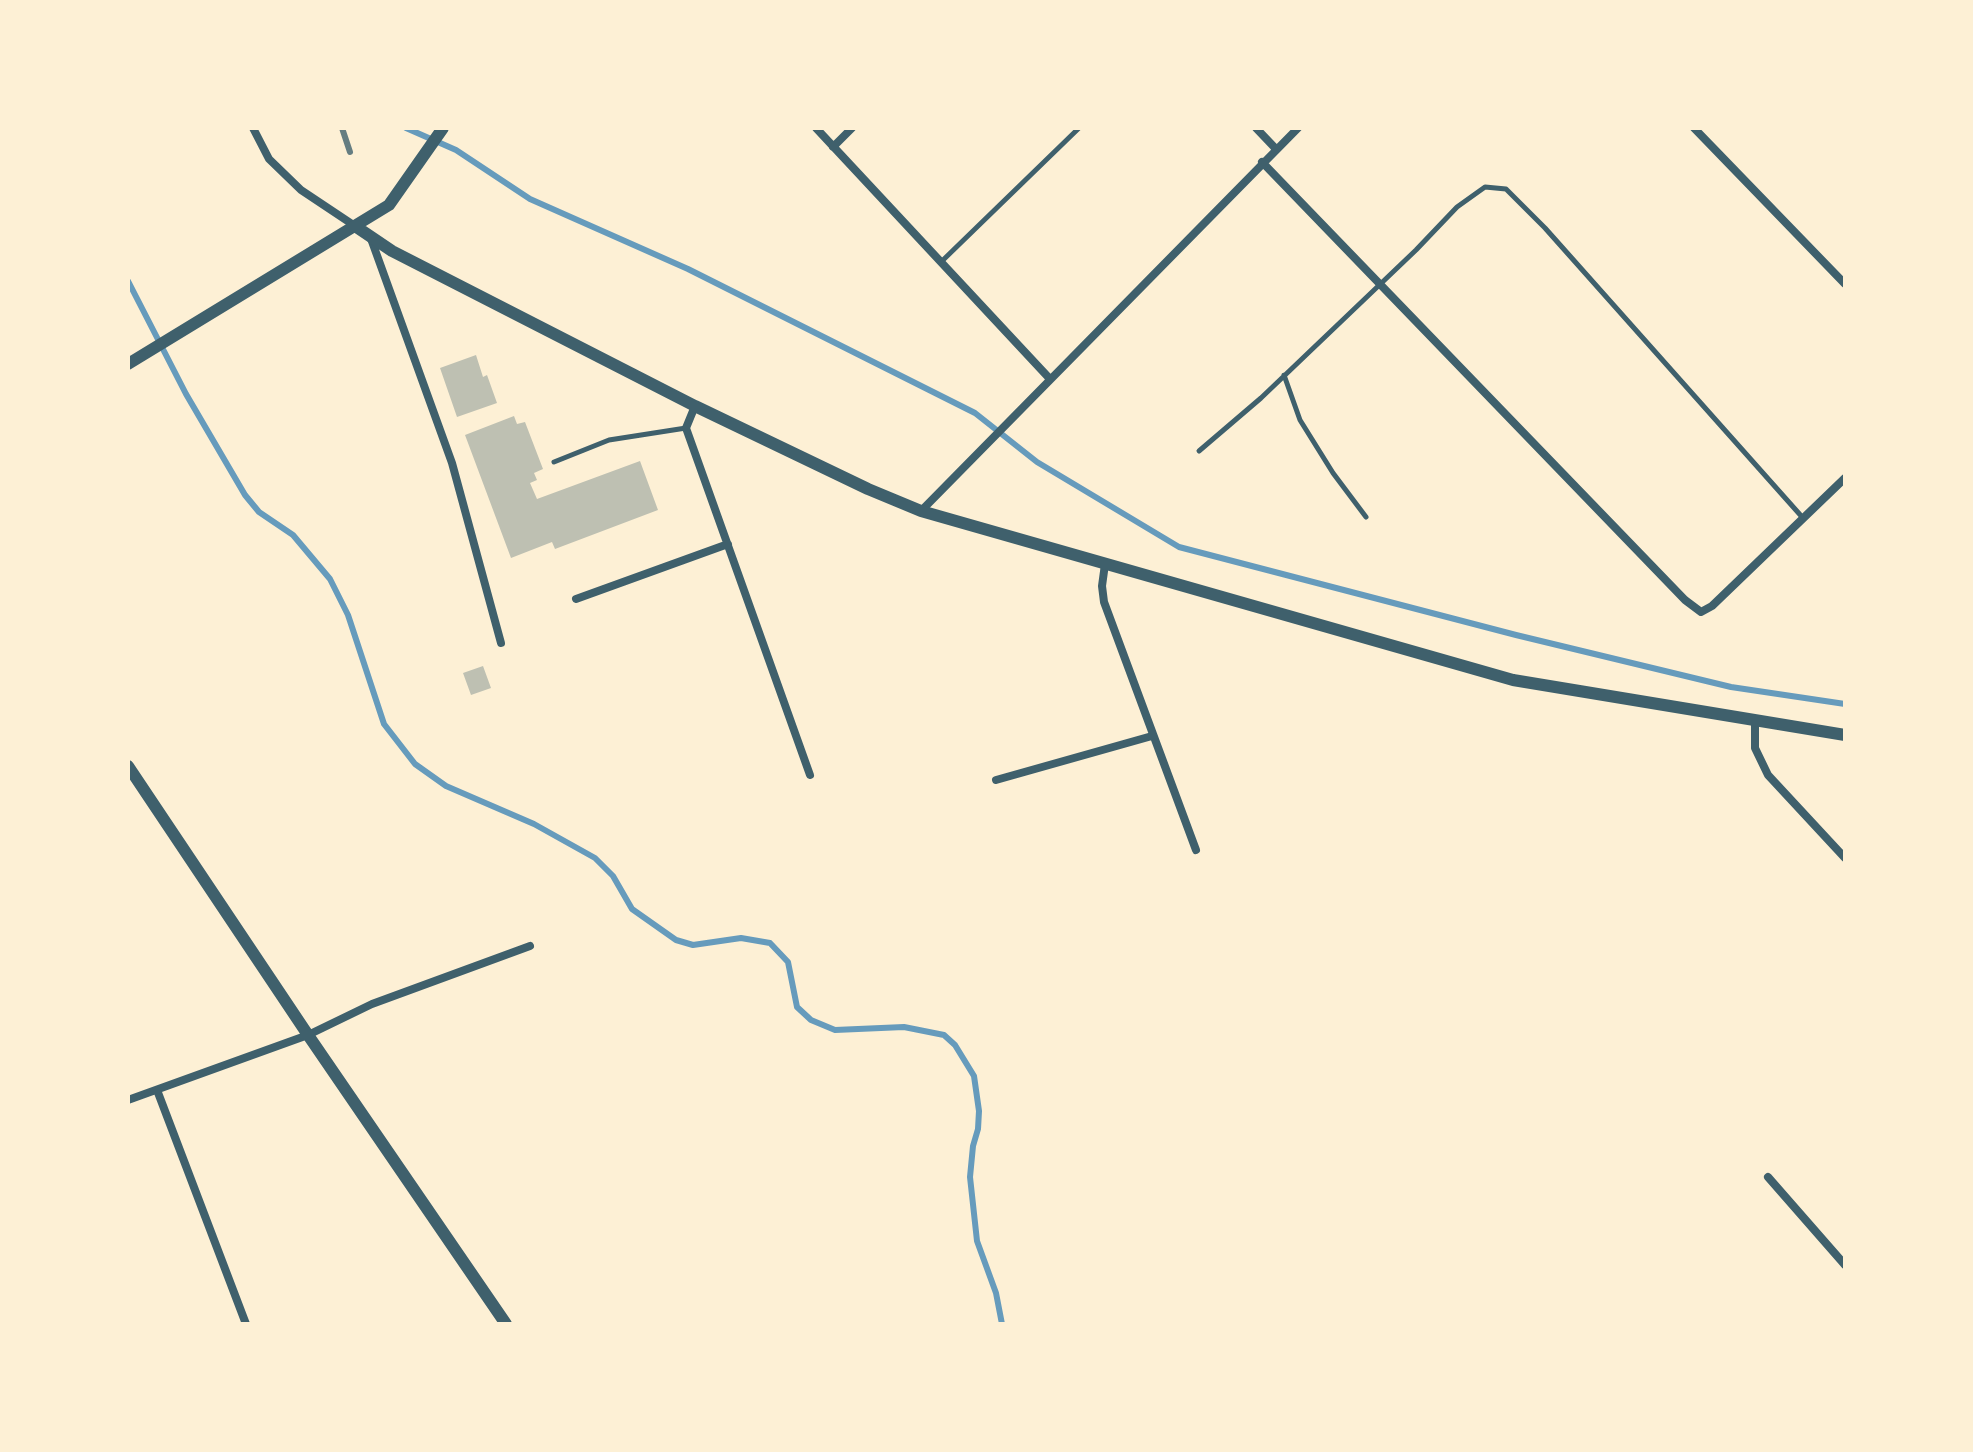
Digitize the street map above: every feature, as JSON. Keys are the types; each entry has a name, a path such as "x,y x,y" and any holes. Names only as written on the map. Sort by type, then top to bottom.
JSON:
{"street":[{"path":"253,128 269,159 301,190 392,251 695,406 921,511 1513,680 1845,735"},
{"path":"816,128 1050,379"},
{"path":"833,147 852,128"},
{"path":"1256,128 1276,149"},
{"path":"921,511 1298,128"},
{"path":"1694,128 1845,284"},
{"path":"128,364 389,205 442,129"},
{"path":"1262,162 1674,589 1701,612 1712,606 1845,478"},
{"path":"370,235 452,463 501,643"},
{"path":"695,406 686,428 810,775"},
{"path":"576,599 728,544"},
{"path":"1105,564 1102,586 1104,602 1196,850"},
{"path":"1755,720 1755,748 1768,775 1845,858"},
{"path":"996,780 1152,736"},
{"path":"128,766 506,1324"},
{"path":"128,1100 308,1035 372,1004 530,946"},
{"path":"157,1090 246,1324"},
{"path":"1768,1177 1845,1265"}],"lane":[{"path":"941,262 1079,128"},
{"path":"1199,451 1284,375 1457,207 1485,187 1506,189 1545,228 1803,518"},
{"path":"1284,375 1300,420 1333,473 1366,517"},
{"path":"554,462 609,440 686,428"}],"building":[{"path":"476,355 483,377 487,375 497,403 457,417 440,368"},
{"path":"514,416 517,424 525,422 543,469 534,473 537,480 530,483 537,499 640,461 658,510 555,549 552,542 511,558 465,435"},
{"path":"483,666 491,688 471,695 463,673"}],"waterway":[{"path":"406,128 456,150 530,199 688,269 975,413 1037,462 1179,547 1516,635 1731,687 1845,704"},
{"path":"128,281 186,394 245,495 259,512 293,535 330,579 348,615 384,724 415,764 446,786 534,824 595,858 613,876 632,909 676,940 693,945 741,938 770,943 788,962 797,1007 811,1020 835,1030 904,1027 944,1035 955,1045 974,1076 979,1111 970,1177 977,1241 996,1293 1002,1324"}],"railway":[{"path":"342,128 350,152"}]}
